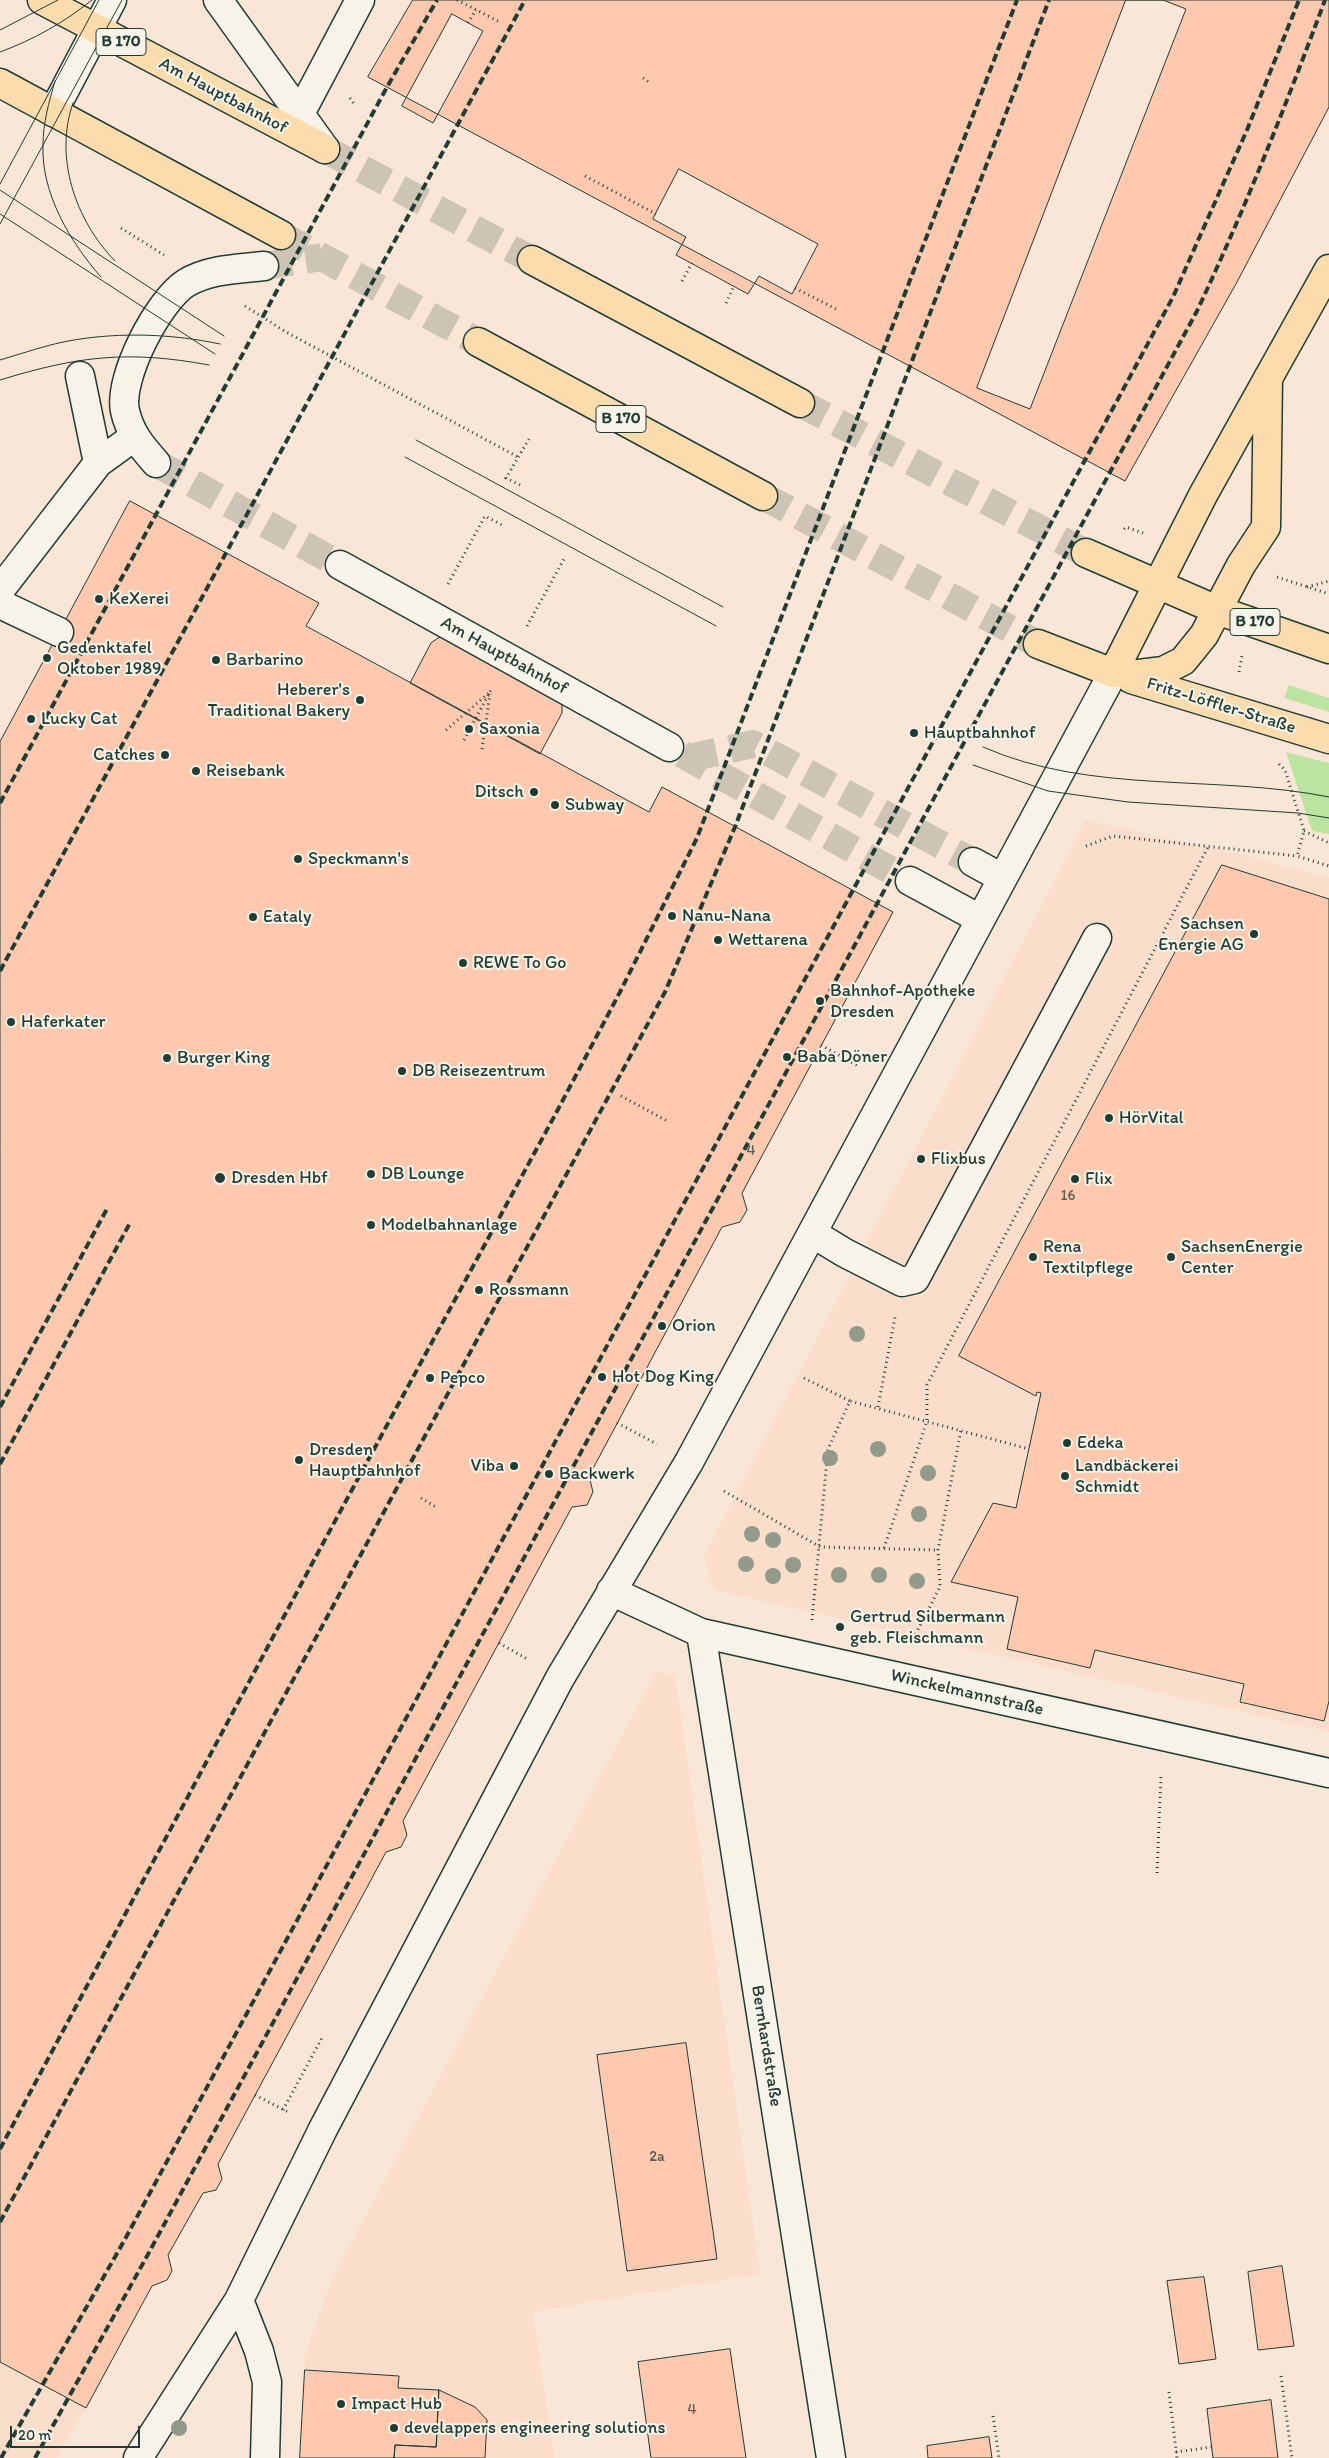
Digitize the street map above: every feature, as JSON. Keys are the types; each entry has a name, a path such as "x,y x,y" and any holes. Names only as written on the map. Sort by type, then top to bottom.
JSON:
{"main road":[{"name":"Am Hauptbahnhof","path":"42,0 97,29 295,122 325,150"},
{"path":"0,83 281,235"},
{"path":"532,260 800,403"},
{"path":"1113,673 1155,584 1329,269"},
{"name":"B 170","path":"478,342 763,496"},
{"path":"1038,644 1113,673 1139,674 1162,671 1183,661 1204,635 1241,566 1266,527 1268,378"},
{"name":"B 170","path":"1086,553 1217,610 1249,619 1329,649"},
{"name":"Fritz-Löffler-Straße","path":"1113,673 1329,739"}],"street":[{"path":"47,109 97,29 112,0"},
{"path":"218,0 295,122 360,0"},
{"path":"156,463 134,437 125,409 128,378 135,356 168,301 185,284 214,272 264,266"},
{"path":"80,376 98,463"},
{"path":"0,590 98,463 134,437"},
{"name":"Am Hauptbahnhof","path":"340,565 669,747"},
{"path":"0,604 59,632"},
{"path":"138,2458 239,2300 322,2129 424,1941 560,1678 689,1462 1113,673"},
{"path":"973,862 1002,878"},
{"path":"910,881 980,919"},
{"path":"812,1233 845,1253 902,1282 915,1280 1097,938"},
{"name":"Winckelmannstraße","path":"611,1591 701,1633 1329,1774"},
{"name":"Bernhardstraße","path":"701,1633 830,2458"},
{"path":"239,2300 259,2351 267,2382 265,2458"}],"path":[{"path":"457,0 498,21"},
{"path":"468,23 476,10"},
{"path":"643,78 651,83"},
{"path":"585,176 656,214"},
{"path":"121,228 286,332 518,457"},
{"path":"682,281 692,264"},
{"path":"726,303 734,286"},
{"path":"795,288 838,310"},
{"path":"520,485 506,478 528,438"},
{"path":"431,615 485,516 502,525"},
{"path":"1329,581 1306,587 1329,594"},
{"path":"1233,710 1249,619"},
{"path":"446,730 491,690"},
{"path":"464,740 491,690"},
{"path":"482,749 491,690"},
{"path":"1276,760 1284,770 1304,831 1297,856"},
{"path":"1304,831 1329,843"},
{"path":"1086,846 1113,836 1297,856 1329,866"},
{"path":"884,1548 927,1421 926,1386 1208,847"},
{"path":"821,1045 858,1066"},
{"path":"621,1096 669,1122"},
{"path":"878,1407 902,1282"},
{"path":"804,1378 850,1402 878,1407 1029,1449"},
{"path":"812,1620 828,1448 850,1402"},
{"path":"911,1643 940,1587 938,1550 961,1430"},
{"path":"724,1491 820,1547 938,1550"},
{"path":"421,1498 436,1507"},
{"path":"1158,1874 1161,1775"},
{"path":"283,2110 323,2036"},
{"path":"1281,2376 1292,2458"},
{"path":"1169,2392 1177,2458"},
{"path":"993,2416 999,2458"},
{"path":"1176,2452 1212,2447"}],"shaded area":[{"path":"1086,820 1248,856 1329,878 1329,1732 714,1590 704,1556"},
{"path":"656,1672 675,1674 760,2274 533,2312 554,2458 299,2458 305,2354 332,2279"},
{"path":"0,2362 86,2408 56,2458 0,2458"}],"green space":[{"path":"1289,685 1329,698 1329,712 1284,698"},
{"path":"1286,752 1329,763 1329,834 1312,831"}],"building":[{"path":"413,0 1329,0 1329,107 1237,282 1125,481 368,77"},
{"path":"1126,0 1163,0 1186,9 1030,409 977,388"},
{"path":"452,14 483,31 433,123 402,106"},
{"path":"679,169 818,244 792,294 759,276 748,294 676,255 686,237 653,219"},
{"name":"Dresden Hauptbahnhof","path":"130,501 319,603 306,626 649,812 662,787 893,912 742,1193 747,1210 740,1222 722,1227 589,1476 593,1492 587,1505 572,1507 403,1821 407,1835 401,1847 386,1852 218,2164 222,2179 216,2190 203,2193 168,2255 172,2271 167,2280 152,2286 86,2408 0,2362 0,742"},
{"path":"442,636 562,702 562,713 540,754 410,683 431,643"},
{"name":"SachsenEnergie Center","path":"1222,865 1329,899 1329,1701 1324,1721 1240,1702 1244,1684 1095,1650 1090,1668 1007,1649 1018,1597 951,1582 993,1503 1016,1508 1041,1393 1037,1392 1036,1396 959,1356"},
{"path":"686,2043 717,2259 627,2271 597,2055"},
{"path":"1282,2266 1294,2346 1258,2350 1248,2272"},
{"path":"1204,2277 1216,2359 1179,2364 1167,2281"},
{"path":"730,2349 746,2458 651,2458 638,2362"},
{"path":"305,2370 399,2376 398,2388 439,2390 436,2447 395,2445 394,2458 300,2458"},
{"path":"439,2390 475,2407 487,2420 485,2458 394,2458 395,2445 436,2447"},
{"path":"1271,2400 1278,2458 1213,2458 1207,2409"},
{"path":"989,2437 992,2458 928,2458 927,2446"}],"tunnel":[{"path":"325,149 532,260"},
{"path":"281,235 478,342"},
{"path":"264,266 322,257"},
{"path":"800,403 1086,553"},
{"path":"156,463 340,565"},
{"path":"763,496 1038,644"},
{"path":"689,758 753,744 973,862"},
{"path":"682,754 910,881"}],"tram line":[{"path":"0,30 58,0"},
{"path":"0,52 48,30 92,0"},
{"path":"0,184 99,0"},
{"path":"0,224 122,0"},
{"path":"55,81 43,137 47,181 52,199 68,233 101,277"},
{"path":"73,103 66,145 67,166 72,187 89,227 115,261"},
{"path":"0,190 224,336"},
{"path":"0,214 215,354"},
{"path":"0,360 46,346 92,337 166,336 220,344"},
{"path":"0,380 54,365 103,358 153,358 209,365"},
{"path":"416,440 723,607"},
{"path":"405,457 716,626"},
{"path":"983,747 1024,762 1067,772 1110,778 1286,790 1329,797"},
{"path":"973,765 1048,791 1128,802 1298,813 1329,818"}],"railway":[{"path":"0,803 387,87 437,0"},
{"path":"0,971 525,0"},
{"path":"0,2149 321,1547 555,1115 620,992 697,838 1017,0"},
{"path":"0,2222 665,992 735,827 1049,0"},
{"path":"1,2458 124,2241 1173,297 1247,130 1299,0"},
{"path":"35,2458 146,2258 1197,311 1264,157 1325,0"},
{"path":"0,1407 108,1207"},
{"path":"0,1464 131,1221"}],"place":[{"name":"KeXerei","path":"99,599"},
{"name":"Gedenktafel Oktober 1989","path":"47,658"},
{"name":"Barbarino","path":"216,660"},
{"name":"Heberer's Traditional Bakery","path":"360,700"},
{"name":"Lucky Cat","path":"31,719"},
{"name":"Saxonia","path":"469,729"},
{"name":"Hauptbahnhof","path":"914,733"},
{"name":"Catches","path":"165,755"},
{"name":"Reisebank","path":"196,771"},
{"name":"Ditsch","path":"534,792"},
{"name":"Subway","path":"555,805"},
{"name":"Speckmann's","path":"298,859"},
{"name":"Nanu-Nana","path":"672,916"},
{"name":"Eataly","path":"253,917"},
{"name":"Sachsen Energie AG","path":"1254,934"},
{"name":"Wettarena","path":"718,940"},
{"name":"REWE To Go","path":"463,963"},
{"name":"Bahnhof-Apotheke Dresden","path":"820,1001"},
{"name":"Haferkater","path":"11,1022"},
{"name":"Baba Döner","path":"787,1057"},
{"name":"Burger King","path":"167,1058"},
{"name":"DB Reisezentrum","path":"402,1071"},
{"name":"HörVital","path":"1109,1118"},
{"name":"Flixbus","path":"921,1159"},
{"name":"DB Lounge","path":"371,1174"},
{"name":"Dresden Hbf","path":"220,1178"},
{"name":"Flix","path":"1075,1179"},
{"name":"Modelbahnanlage","path":"371,1225"},
{"name":"Rena Textilpflege","path":"1033,1257"},
{"name":"SachsenEnergie Center","path":"1171,1257"},
{"name":"Rossmann","path":"479,1290"},
{"name":"Orion","path":"662,1326"},
{"name":"Hot Dog King","path":"602,1377"},
{"name":"Pepco","path":"430,1378"},
{"name":"Edeka","path":"1067,1443"},
{"name":"Dresden Hauptbahnhof","path":"299,1460"},
{"name":"Viba","path":"514,1466"},
{"name":"Backwerk","path":"549,1474"},
{"name":"Landbäckerei Schmidt","path":"1065,1476"},
{"name":"Gertrud Silbermann geb. Fleischmann","path":"840,1627"},
{"name":"Impact Hub","path":"341,2404"},
{"name":"develappers engineering solutions","path":"394,2428"}]}
